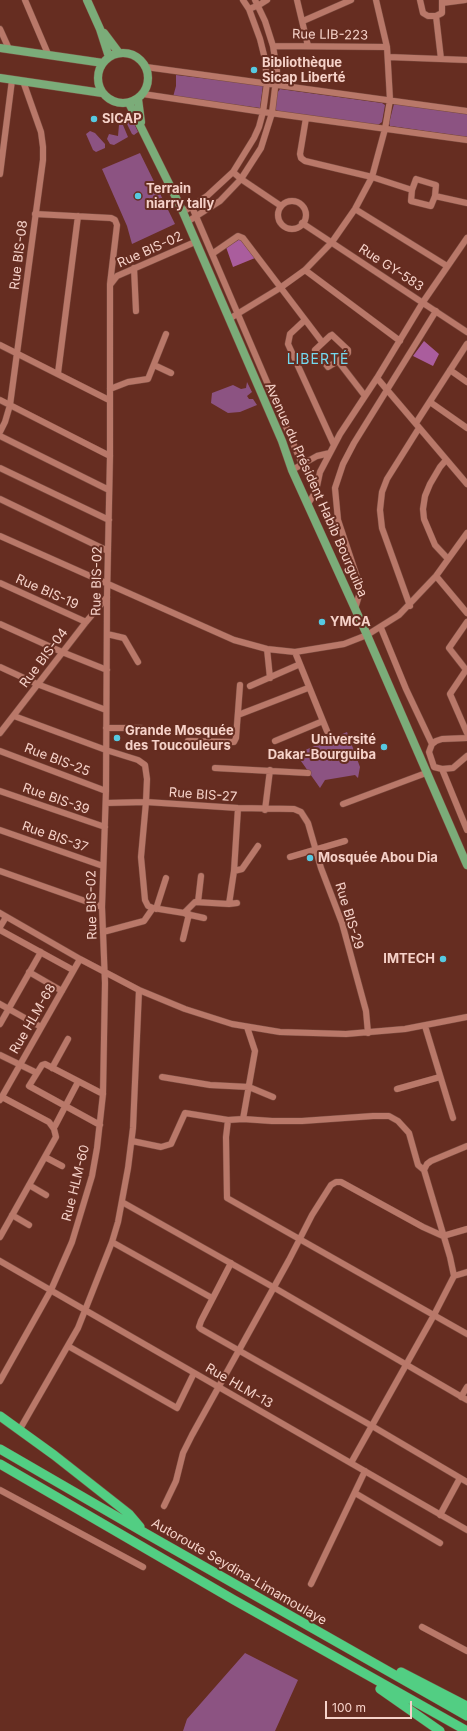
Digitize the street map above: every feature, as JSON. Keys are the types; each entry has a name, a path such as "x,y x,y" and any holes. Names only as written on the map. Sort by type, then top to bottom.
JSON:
{"highway":[{"path":"0,1416 20,1429 129,1514 145,1533"},
{"name":"Autoroute Seydina-Limamoulaye","path":"0,1449 467,1716"},
{"name":"Autoroute Seydina-Limamoulaye","path":"0,1464 467,1731"},
{"path":"359,1654 412,1677 467,1706"},
{"path":"351,1666 375,1686 406,1706 440,1731"}],"main road":[{"path":"87,0 100,29 106,60"},
{"path":"100,29 119,53"},
{"path":"5,47 48,54 106,60"},
{"path":"119,53 127,53 141,60 146,67 148,80 141,96 129,103 123,104 111,101 102,93 98,81 98,74 106,60 119,53"},
{"path":"0,78 102,93"},
{"name":"Avenue du Président Habib Bourguiba","path":"141,96 141,125"},
{"name":"Avenue du Président Habib Bourguiba","path":"129,103 183,212 282,441 292,470 367,635 424,770 467,865"}],"street":[{"path":"25,0 48,54"},
{"path":"183,212 192,208 232,172 254,138 263,112 266,83 265,59 262,45 249,8 243,0"},
{"path":"249,8 257,3 267,0"},
{"path":"297,0 308,46"},
{"path":"302,21 351,0"},
{"path":"229,319 280,288 305,270 332,242 355,208 372,177 385,129 390,100 387,47 376,0"},
{"path":"420,0 423,13 428,16 436,16 442,13 442,1 465,0"},
{"path":"187,222 196,218 220,201 241,179 261,148 272,113 277,84 277,72 273,46 257,3"},
{"path":"436,16 441,60"},
{"path":"0,29 5,47"},
{"name":"Rue LIB-223","path":"273,46 387,47"},
{"path":"388,57 467,60"},
{"path":"146,67 467,111"},
{"path":"0,174 12,80"},
{"name":"Rue BIS-08","path":"0,432 5,422 10,405 18,353 43,147 41,132 23,81"},
{"path":"141,96 467,140"},
{"path":"306,118 300,154 301,158 305,161 372,177 412,190"},
{"path":"232,172 281,206"},
{"path":"418,179 435,184 435,196 431,206 412,202 412,190 415,180 418,179"},
{"path":"435,196 467,203"},
{"path":"288,201 293,201 300,204 306,215 302,223 294,228 285,227 279,220 279,210 281,206 288,201"},
{"path":"192,208 302,464"},
{"path":"355,208 447,266"},
{"path":"36,214 111,218 115,220 117,225 110,285"},
{"path":"58,373 78,216"},
{"name":"Rue GY-583","path":"302,223 467,332"},
{"path":"212,254 238,236 241,237 322,342"},
{"path":"308,504 316,491 320,472 334,445 423,302 467,238"},
{"name":"Rue BIS-02","path":"105,973 102,907 106,802 107,582 110,456 110,285 117,276 195,242"},
{"path":"134,268 136,311"},
{"path":"305,270 400,341"},
{"path":"355,609 360,592 360,586 338,520 335,488 346,457 436,311"},
{"path":"305,320 290,334 288,344 334,445"},
{"path":"110,389 128,382 146,380 154,365 166,334"},
{"path":"332,336 348,350 348,353 331,366 326,366 315,350 322,342 332,336"},
{"path":"0,344 109,400"},
{"path":"410,606 382,528 380,510 382,492 387,479 418,426 430,402 467,344"},
{"path":"338,361 365,396"},
{"path":"154,365 171,373"},
{"path":"450,370 467,382"},
{"path":"377,378 467,484"},
{"path":"0,400 110,456"},
{"path":"430,402 467,428"},
{"path":"0,436 109,490"},
{"path":"292,470 317,456 330,453"},
{"path":"446,460 430,484 425,496 423,509 424,519 435,545 448,559"},
{"path":"0,468 109,520"},
{"path":"0,499 108,552"},
{"path":"0,536 107,582 234,640 267,649 294,652 344,644 381,628 410,606 436,576 467,533"},
{"path":"436,576 467,613"},
{"name":"Rue BIS-19","path":"0,583 86,622"},
{"name":"Rue BIS-04","path":"0,733 62,652 107,597"},
{"path":"467,622 449,648 467,670 450,694 467,733"},
{"path":"0,624 62,652 107,670"},
{"path":"381,628 406,689 432,744"},
{"path":"107,634 124,638 138,662"},
{"path":"267,649 270,678"},
{"path":"294,652 298,665 327,731"},
{"path":"250,686 298,665"},
{"path":"0,667 38,684 106,710"},
{"path":"188,741 233,743 236,738 240,685"},
{"path":"238,716 308,688"},
{"path":"14,716 106,750 138,760 145,765 147,779 141,857 145,900 148,906 154,909 204,918"},
{"path":"275,741 323,721"},
{"path":"106,728 141,728"},
{"path":"467,738 442,738 432,744 429,752 434,766 442,769 453,768 467,756"},
{"name":"Rue BIS-25","path":"0,751 106,791"},
{"path":"343,804 424,770 431,760"},
{"path":"215,768 308,773"},
{"path":"442,769 467,830"},
{"path":"265,810 270,770"},
{"name":"Rue BIS-39","path":"0,792 105,827"},
{"name":"Rue BIS-27","path":"106,802 146,802 265,810 298,810"},
{"path":"229,904 234,871 238,808"},
{"name":"Rue BIS-29","path":"298,810 303,814 308,823 342,923 365,1005 368,1033"},
{"name":"Rue BIS-37","path":"0,830 103,866"},
{"path":"290,857 345,841"},
{"path":"234,871 242,869 258,846"},
{"path":"0,870 102,907"},
{"path":"198,902 200,876"},
{"path":"103,932 144,921 154,909 166,878"},
{"path":"183,939 186,914 194,902 237,903"},
{"path":"0,913 105,973 139,990 207,1017 247,1027 285,1033 368,1033 425,1026 467,1017"},
{"path":"6,917 0,928 74,970"},
{"path":"0,1024 41,952"},
{"name":"Rue HLM-68","path":"1,1098 80,959"},
{"path":"29,972 62,991"},
{"name":"Rue HLM-60","path":"0,1381 51,1290 72,1242 85,1202 97,1148 103,1094 105,973"},
{"path":"20,1429 68,1346 85,1310 112,1242 122,1202 132,1141 136,1092 139,990"},
{"path":"0,1004 41,1027"},
{"path":"425,1026 454,1118"},
{"path":"243,1119 255,1051 247,1027"},
{"path":"52,1068 68,1038"},
{"path":"0,1055 37,1073"},
{"path":"100,1125 29,1086 43,1064 103,1094"},
{"path":"162,1077 210,1085 249,1087 273,1097"},
{"path":"397,1089 440,1077"},
{"path":"55,1126 78,1082"},
{"path":"0,1237 54,1140 55,1133 49,1122 1,1098"},
{"path":"132,1141 161,1147 171,1144 185,1113 228,1120 243,1119 272,1121 302,1121 389,1116 398,1121 409,1133 418,1165 424,1170 450,1257 454,1276 434,1315 351,1463"},
{"path":"228,1120 226,1137 227,1198 467,1334"},
{"path":"424,1170 427,1164 431,1161 467,1146"},
{"path":"45,1157 62,1166"},
{"path":"164,1506 176,1481 183,1453 217,1387 312,1214 331,1186 336,1182 341,1182 423,1227 443,1236 467,1229"},
{"path":"29,1185 46,1195"},
{"path":"122,1202 273,1287 464,1399 467,1387"},
{"path":"12,1215 29,1224"},
{"path":"112,1242 212,1298"},
{"name":"Rue HLM-13","path":"0,1261 467,1530"},
{"path":"231,1263 212,1298 199,1327 238,1351 372,1426 467,1482"},
{"path":"454,1276 467,1272"},
{"path":"68,1346 177,1408 194,1373"},
{"path":"311,1584 365,1472"},
{"path":"440,1515 460,1478"},
{"path":"0,1490 143,1567"},
{"path":"355,1493 440,1543"},
{"path":"422,1627 467,1651"}],"shaded area":[{"path":"176,75 263,85 260,108 173,97 176,86"},
{"path":"280,89 382,103 385,105 382,122 378,125 279,112 275,109 277,93"},
{"path":"394,104 467,114 467,137 390,126 389,123"},
{"path":"106,111 128,115 131,117 138,132 134,135 127,124 108,119 105,117"},
{"path":"119,125 123,125 128,137 114,145 110,144 107,139 109,134 118,136"},
{"path":"90,131 95,133 105,144 105,148 96,152 93,150 86,134"},
{"name":"Terrain niarry tally","path":"140,153 175,224 132,244 127,226 102,169"},
{"path":"240,239 255,258 233,267 226,247"},
{"path":"424,341 439,354 433,366 413,356"},
{"path":"247,382 252,392 247,396 249,399 253,399 257,405 240,412 228,413 211,403 212,393 233,385 241,389 246,388"},
{"path":"347,732 360,767 358,778 355,775 325,780 320,788 296,754"},
{"path":"245,1653 298,1680 275,1731 183,1731 187,1719"}],"place":[{"name":"Bibliothèque Sicap Liberté","path":"254,70"},
{"name":"SICAP","path":"94,119"},
{"name":"Terrain niarry tally","path":"138,196"},
{"name":"YMCA","path":"322,622"},
{"name":"Grande Mosquée des Toucouleurs","path":"117,738"},
{"name":"Université Dakar-Bourguiba","path":"384,747"},
{"name":"Mosquée Abou Dia","path":"310,858"},
{"name":"IMTECH","path":"443,959"}],"district":[{"name":"LIBERTÉ","path":"318,360"}]}
